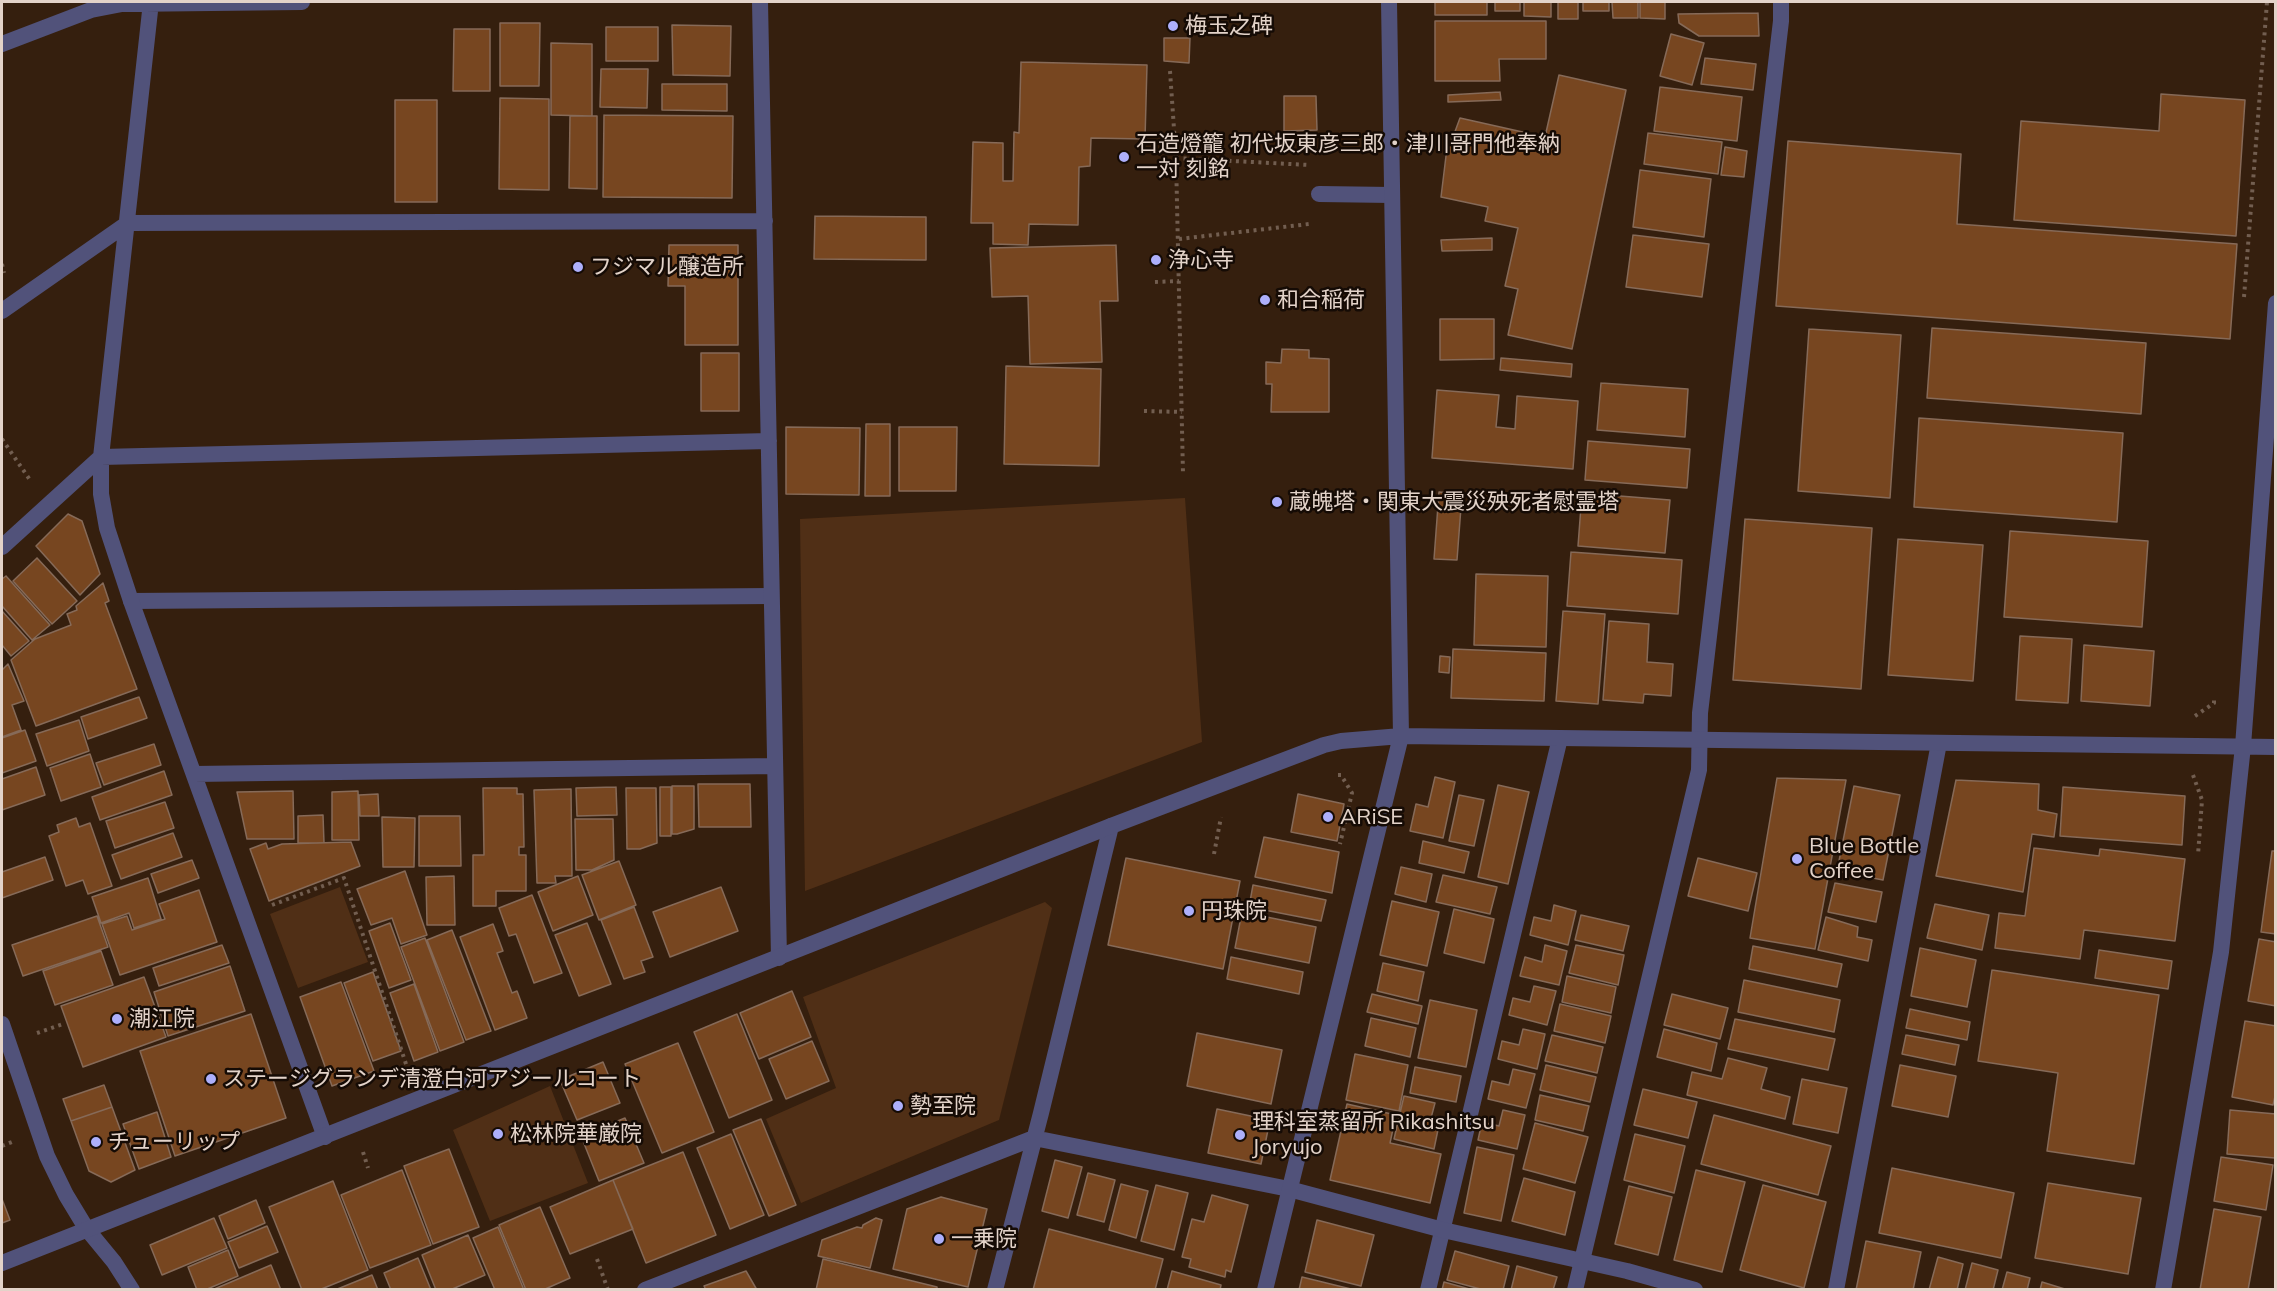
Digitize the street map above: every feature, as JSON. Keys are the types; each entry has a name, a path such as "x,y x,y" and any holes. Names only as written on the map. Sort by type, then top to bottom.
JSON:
{"street":[{"path":"151,2 101,457 101,494 106,528 325,1137"},
{"path":"2,44 91,10 122,4 302,2"},
{"path":"760,2 779,958"},
{"path":"1265,1290 1401,736 1389,2"},
{"path":"1575,1290 1699,770 1700,714 1781,21 1781,2"},
{"path":"1319,194 1392,195"},
{"path":"2,310 128,223 765,221"},
{"path":"2163,1290 2221,952 2243,746 2276,303"},
{"path":"2,547 101,457 769,441"},
{"path":"131,601 771,596"},
{"path":"2,1263 1112,826 1324,745 1341,741 1401,736 2276,747"},
{"path":"1428,1290 1560,738"},
{"path":"1836,1290 1939,743"},
{"path":"194,774 775,766"},
{"path":"994,1290 1112,826"},
{"path":"2,1024 47,1156 66,1195 86,1228 114,1262 132,1290"},
{"path":"645,1290 1034,1138 1289,1189 1443,1230 1582,1261 1695,1290"}],"path":[{"path":"2244,308 2267,2"},
{"path":"1170,71 1179,239 1183,474"},
{"path":"1176,158 1318,165 1320,222 1179,239"},
{"path":"1155,282 1179,281"},
{"path":"1144,411 1182,412"},
{"path":"2,439 48,505"},
{"path":"2191,718 2214,703 2214,698"},
{"path":"2190,769 2202,800 2198,856"},
{"path":"1331,775 1341,775 1352,794 1339,850"},
{"path":"1212,817 1222,813 1214,854"},
{"path":"245,915 344,878 418,1100"},
{"path":"31,1036 63,1024"},
{"path":"2,1146 13,1142"},
{"path":"352,1156 374,1147"},
{"path":"363,1151 368,1167"},
{"path":"597,1259 609,1290"}],"shaded area":[{"path":"1185,498 1202,742 805,891 800,519"},
{"path":"340,887 368,962 298,988 270,914"},
{"name":"勢至院","path":"1045,902 1052,908 999,1120 801,1203 766,1119 836,1088 803,997"},
{"path":"550,1086 588,1183 490,1221 453,1130"}],"building":[{"path":"1435,2 1487,2 1487,15 1435,15"},
{"path":"1495,2 1520,2 1520,11 1495,11"},
{"path":"1524,2 1551,2 1551,17 1524,16"},
{"path":"1558,2 1578,2 1578,19 1558,19"},
{"path":"1583,2 1609,2 1609,11 1583,11"},
{"path":"1612,2 1638,2 1638,18 1613,18"},
{"path":"1640,2 1665,2 1665,19 1640,18"},
{"path":"1758,13 1759,36 1699,36 1679,23 1678,14"},
{"path":"1435,21 1546,21 1546,59 1499,59 1500,81 1435,81"},
{"path":"500,23 540,23 539,86 500,86"},
{"path":"672,25 731,26 730,76 673,75"},
{"path":"606,27 658,27 658,61 606,61"},
{"path":"454,29 490,29 490,91 453,91"},
{"path":"1671,34 1704,43 1692,85 1660,76"},
{"path":"1164,38 1190,38 1189,63 1164,61"},
{"path":"551,43 592,44 592,116 551,115"},
{"path":"1705,58 1756,64 1753,90 1701,84"},
{"path":"1021,62 1147,65 1145,139 1091,138 1090,166 1079,167 1078,225 1029,224 1028,245 993,244 993,223 971,223 973,142 1003,143 1003,181 1013,181 1014,132 1019,133"},
{"path":"601,69 648,69 647,108 600,107"},
{"path":"1559,75 1626,90 1572,349 1508,335 1518,289 1505,286 1518,228 1485,221 1488,207 1441,197 1446,156 1460,118 1545,137"},
{"path":"662,84 727,84 727,111 662,110"},
{"path":"1660,87 1742,97 1737,141 1654,131"},
{"path":"1500,92 1501,100 1448,102 1448,95"},
{"path":"2161,94 2245,100 2236,236 2014,220 2021,121 2159,131"},
{"path":"1284,96 1316,96 1317,130 1284,131"},
{"path":"500,98 549,99 549,190 499,189"},
{"path":"395,100 437,100 437,202 395,202"},
{"path":"604,115 733,116 732,198 603,197"},
{"path":"570,116 597,116 597,189 569,188"},
{"path":"1648,133 1722,142 1718,174 1644,164"},
{"path":"1788,141 1961,154 1957,224 2237,244 2230,339 1776,306"},
{"path":"1725,147 1747,151 1744,177 1721,175"},
{"path":"1640,170 1711,179 1704,237 1633,227"},
{"path":"815,216 926,217 926,260 814,259"},
{"path":"1633,235 1709,244 1702,297 1626,287"},
{"path":"1492,238 1492,250 1442,251 1441,240"},
{"path":"669,245 738,245 738,345 685,345 685,286 668,286"},
{"path":"1116,245 1118,301 1100,301 1102,362 1030,364 1028,296 992,297 990,248"},
{"path":"1440,319 1494,319 1494,359 1440,360"},
{"path":"1932,328 2146,343 2141,414 1927,398"},
{"path":"1809,329 1901,335 1890,498 1798,491"},
{"path":"1282,349 1309,350 1309,358 1329,359 1329,412 1271,412 1272,384 1266,384 1266,362 1281,363"},
{"path":"701,353 739,353 739,411 701,411"},
{"path":"1501,358 1572,364 1571,377 1500,370"},
{"path":"1006,366 1101,369 1099,466 1004,464"},
{"path":"1601,383 1688,389 1685,437 1597,430"},
{"path":"1437,390 1499,395 1496,427 1515,429 1517,396 1578,401 1573,469 1432,458"},
{"path":"1919,418 2123,433 2117,522 1914,507"},
{"path":"866,424 890,424 890,496 865,496"},
{"path":"786,427 860,428 859,495 786,494"},
{"path":"899,427 957,427 956,491 899,491"},
{"path":"1588,441 1690,449 1687,488 1585,480"},
{"path":"1439,492 1462,494 1457,560 1434,559"},
{"path":"1582,493 1670,500 1665,553 1578,546"},
{"path":"68,514 82,521 100,574 80,595 36,546"},
{"path":"1745,519 1872,528 1861,689 1733,680"},
{"path":"2010,531 2148,541 2142,627 2004,617"},
{"path":"1898,539 1983,545 1973,681 1888,675"},
{"path":"1571,552 1682,560 1678,614 1567,606"},
{"path":"37,558 77,601 52,624 13,581"},
{"path":"1476,574 1548,576 1546,647 1474,645"},
{"path":"6,576 50,625 32,640 2,606 2,579"},
{"path":"103,583 109,601 105,603 137,689 36,726 11,660 35,639 71,625 67,614 77,610 76,606"},
{"path":"2,611 29,641 11,656 2,645"},
{"path":"1563,611 1605,614 1598,704 1556,701"},
{"path":"1609,621 1649,624 1647,662 1673,664 1671,696 1644,694 1643,703 1603,700"},
{"path":"2020,636 2072,639 2068,703 2016,700"},
{"path":"2084,645 2154,651 2150,706 2081,701"},
{"path":"1453,649 1546,653 1544,701 1451,698"},
{"path":"1440,656 1450,657 1449,673 1439,672"},
{"path":"8,664 24,701 12,705 21,730 2,737 2,670"},
{"path":"139,697 147,718 88,739 81,717"},
{"path":"79,720 89,751 47,766 36,734"},
{"path":"25,730 36,761 2,773 2,738"},
{"path":"154,744 161,765 104,785 96,763"},
{"path":"90,754 101,787 61,801 50,768"},
{"path":"36,767 45,795 2,810 2,779"},
{"path":"164,771 172,795 100,820 92,797"},
{"path":"1435,777 1455,782 1443,838 1410,831 1416,804 1428,807"},
{"name":"Blue Bottle Coffee","path":"1777,778 1846,780 1815,949 1750,938"},
{"path":"1956,780 2039,784 2038,810 2057,814 2054,837 2032,834 2023,892 1936,876"},
{"path":"698,784 750,784 751,827 699,827"},
{"path":"1498,785 1529,792 1508,884 1478,877"},
{"path":"672,786 694,786 694,829 672,834"},
{"path":"1854,786 1900,795 1883,880 1837,871"},
{"path":"616,787 617,815 577,816 576,788"},
{"path":"660,787 671,787 671,836 660,836"},
{"path":"2063,787 2185,796 2182,845 2060,836"},
{"path":"483,788 517,788 517,794 523,794 524,847 519,847 519,855 526,855 526,891 496,891 496,906 473,906 473,855 484,855"},
{"path":"626,788 656,788 657,843 640,849 627,849"},
{"path":"571,789 572,876 555,876 556,883 537,883 534,790"},
{"path":"293,791 294,839 247,839 237,792"},
{"path":"358,791 359,840 332,840 332,792"},
{"path":"378,794 379,816 360,816 359,795"},
{"path":"1298,794 1344,804 1337,841 1291,832"},
{"path":"1459,795 1484,800 1474,846 1449,841"},
{"path":"165,802 174,828 115,848 106,821"},
{"path":"323,815 324,843 298,843 298,816"},
{"path":"419,816 460,816 461,866 419,866"},
{"path":"382,817 415,818 414,867 383,867"},
{"path":"76,818 79,827 90,823 112,886 88,894 83,880 66,886 49,836 59,832 57,825"},
{"path":"575,819 613,819 614,860 592,870 576,870"},
{"path":"173,833 182,857 121,879 112,855"},
{"path":"1264,837 1339,852 1332,893 1255,877"},
{"path":"1423,841 1469,852 1464,873 1419,863"},
{"path":"351,842 360,866 269,901 250,849 266,843 268,849 282,844"},
{"path":"2034,848 2099,856 2100,849 2185,859 2175,941 2084,930 2080,959 1995,948 1999,913 2025,916"},
{"path":"2272,851 2276,851 2276,934 2261,932"},
{"path":"45,857 53,880 2,898 2,872"},
{"path":"1126,858 1240,881 1223,969 1108,945"},
{"path":"1698,858 1757,873 1748,911 1688,896"},
{"path":"192,860 199,878 158,893 151,874"},
{"path":"619,861 636,905 599,920 582,875"},
{"path":"1401,867 1432,874 1426,902 1395,894"},
{"path":"405,871 427,935 401,944 392,918 371,925 357,889"},
{"path":"1443,875 1497,887 1490,914 1436,902"},
{"path":"454,876 455,925 427,925 426,877"},
{"path":"578,876 593,915 553,931 538,892"},
{"path":"148,878 161,919 134,928 129,913 101,923 92,897"},
{"path":"1835,883 1882,892 1876,922 1828,912"},
{"path":"1253,885 1326,900 1321,921 1249,907"},
{"path":"721,887 738,931 670,957 653,912"},
{"path":"199,890 217,942 120,975 102,924 127,916 132,930 165,919 159,904"},
{"path":"532,895 562,973 534,983 516,934 509,936 499,908"},
{"path":"1392,901 1439,912 1427,966 1380,955"},
{"path":"1935,904 1989,915 1982,950 1927,938"},
{"path":"1554,905 1576,911 1568,945 1530,935 1534,917 1551,921"},
{"path":"634,907 653,957 641,961 645,972 624,979 601,920"},
{"path":"1454,909 1494,919 1484,963 1444,953"},
{"path":"1242,912 1316,927 1309,963 1235,948"},
{"path":"1581,915 1629,926 1623,951 1575,940"},
{"path":"97,916 108,947 23,976 12,945"},
{"path":"1826,917 1858,927 1857,937 1872,940 1868,961 1818,950"},
{"path":"390,923 411,980 389,988 369,931"},
{"path":"587,923 611,984 579,996 555,935"},
{"path":"493,924 503,951 497,953 512,993 517,991 527,1018 495,1030 460,937"},
{"path":"452,930 491,1031 466,1040 427,940"},
{"path":"425,938 464,1042 440,1051 401,947"},
{"path":"2259,939 2276,942 2276,1006 2248,1001"},
{"path":"222,945 229,963 159,986 153,968"},
{"path":"1545,945 1567,951 1559,985 1520,976 1525,957 1542,962"},
{"path":"1576,945 1624,955 1618,985 1569,973"},
{"path":"1753,946 1842,964 1837,987 1749,969"},
{"path":"1920,948 1976,960 1967,1007 1911,996"},
{"path":"2099,950 2172,961 2168,989 2095,978"},
{"path":"101,951 113,985 55,1005 43,971"},
{"path":"1231,957 1303,972 1299,994 1227,979"},
{"path":"1383,963 1424,972 1418,1001 1377,991"},
{"path":"230,966 245,1011 168,1036 154,992"},
{"path":"1992,970 2159,995 2134,1164 2047,1151 2058,1073 1978,1061"},
{"path":"373,972 401,1051 373,1061 344,983"},
{"path":"1567,976 1616,987 1611,1013 1562,1002"},
{"path":"144,977 166,1037 83,1067 61,1006"},
{"path":"1744,980 1840,1000 1834,1032 1738,1012"},
{"path":"341,982 374,1071 332,1086 300,997"},
{"path":"414,984 438,1052 414,1061 390,993"},
{"path":"1534,986 1556,991 1547,1025 1509,1015 1513,998 1530,1002"},
{"path":"792,991 811,1037 759,1059 740,1013"},
{"path":"1372,994 1422,1006 1418,1024 1367,1012"},
{"path":"1672,994 1728,1008 1720,1039 1664,1025"},
{"path":"1430,1000 1477,1010 1466,1067 1418,1058"},
{"path":"1560,1004 1611,1016 1605,1043 1554,1031"},
{"path":"1910,1009 1970,1022 1967,1040 1906,1028"},
{"name":"ステージグランデ清澄白河アジールコート","path":"251,1014 286,1118 175,1156 140,1051"},
{"path":"737,1014 772,1100 729,1118 694,1032"},
{"path":"1371,1018 1416,1028 1410,1057 1365,1046"},
{"path":"1735,1019 1835,1039 1828,1070 1728,1049"},
{"path":"2245,1021 2276,1026 2276,1092 2273,1105 2232,1097"},
{"path":"1523,1029 1545,1034 1537,1069 1498,1059 1502,1041 1519,1045"},
{"path":"1664,1029 1717,1043 1711,1071 1657,1057"},
{"path":"1197,1033 1282,1050 1271,1104 1187,1086"},
{"path":"1552,1035 1603,1047 1597,1073 1545,1061"},
{"path":"1906,1035 1959,1045 1955,1065 1902,1054"},
{"path":"812,1041 829,1081 786,1099 769,1059"},
{"path":"678,1043 714,1132 662,1153 625,1064"},
{"path":"1355,1054 1408,1065 1399,1111 1346,1100"},
{"path":"1728,1058 1767,1068 1761,1089 1790,1097 1785,1119 1687,1095 1692,1072 1722,1079"},
{"path":"603,1062 620,1103 577,1120 560,1080"},
{"path":"1546,1065 1596,1077 1590,1102 1540,1090"},
{"path":"1900,1065 1956,1076 1948,1117 1892,1106"},
{"path":"1415,1067 1461,1076 1456,1102 1410,1093"},
{"path":"1513,1069 1535,1074 1526,1108 1488,1099 1492,1081 1509,1085"},
{"path":"1802,1079 1847,1088 1838,1133 1793,1124"},
{"path":"104,1085 112,1107 71,1121 63,1099"},
{"path":"1643,1089 1697,1102 1688,1138 1634,1125"},
{"path":"1540,1095 1589,1106 1583,1131 1535,1120"},
{"path":"1404,1096 1435,1103 1431,1118 1440,1120 1434,1149 1394,1139"},
{"path":"1347,1104 1396,1115 1390,1143 1441,1154 1430,1203 1330,1180"},
{"path":"112,1107 135,1170 111,1182 89,1171 71,1121"},
{"path":"1217,1109 1270,1120 1261,1164 1208,1153"},
{"path":"1503,1110 1525,1115 1517,1149 1478,1140 1482,1122 1499,1126"},
{"path":"2230,1110 2276,1114 2275,1158 2227,1154"},
{"path":"157,1112 171,1157 139,1169 123,1124"},
{"path":"1714,1115 1831,1146 1818,1195 1701,1164"},
{"path":"625,1118 644,1163 599,1181 581,1136"},
{"path":"761,1119 796,1205 769,1216 733,1130"},
{"path":"1535,1123 1588,1137 1575,1183 1523,1169"},
{"path":"731,1134 764,1215 730,1229 697,1148"},
{"path":"1635,1134 1685,1146 1674,1193 1624,1180"},
{"path":"1477,1147 1514,1155 1501,1221 1464,1213"},
{"path":"449,1149 479,1227 433,1244 404,1166"},
{"path":"683,1152 716,1235 646,1263 613,1180"},
{"path":"2221,1157 2273,1165 2266,1210 2214,1201"},
{"path":"1055,1160 1082,1167 1068,1218 1042,1211"},
{"path":"1892,1168 2014,1193 2001,1258 1879,1233"},
{"path":"402,1170 431,1245 370,1268 341,1195"},
{"path":"1696,1170 1745,1182 1722,1272 1674,1260"},
{"path":"1088,1173 1115,1180 1104,1222 1077,1215"},
{"path":"1524,1178 1575,1192 1565,1235 1512,1221"},
{"path":"613,1180 633,1229 570,1254 550,1207"},
{"path":"333,1181 368,1270 319,1290 302,1290 269,1207"},
{"path":"2048,1183 2141,1198 2128,1274 2035,1258"},
{"path":"1121,1184 1148,1191 1136,1238 1109,1230"},
{"path":"1156,1185 1188,1193 1174,1250 1141,1241"},
{"path":"1763,1185 1826,1202 1804,1288 1740,1270"},
{"path":"1629,1186 1672,1197 1658,1255 1615,1244"},
{"path":"1212,1195 1248,1205 1231,1272 1226,1270 1225,1277 1189,1267 1191,1259 1182,1257 1192,1219 1204,1222"},
{"path":"941,1197 987,1209 968,1287 893,1269 907,1209"},
{"path":"2,1199 10,1220 2,1223"},
{"path":"256,1200 265,1223 228,1239 219,1216"},
{"path":"540,1207 570,1278 543,1290 526,1290 499,1225"},
{"path":"2214,1209 2261,1217 2248,1290 2200,1290"},
{"path":"214,1218 227,1248 162,1275 150,1245"},
{"path":"876,1218 882,1220 870,1268 818,1256 822,1240 857,1227 862,1228 863,1225"},
{"path":"1317,1220 1374,1235 1361,1286 1305,1272"},
{"path":"267,1226 278,1252 239,1268 228,1242"},
{"path":"498,1227 524,1290 495,1290 473,1238"},
{"path":"1049,1229 1163,1259 1155,1290 1033,1290"},
{"path":"468,1235 485,1275 450,1290 436,1290 422,1255"},
{"path":"1866,1241 1921,1252 1913,1290 1856,1290"},
{"path":"228,1250 238,1276 205,1290 197,1290 188,1267"},
{"path":"1455,1251 1509,1266 1503,1290 1484,1290 1447,1280"},
{"path":"1938,1257 1963,1264 1957,1290 1929,1290"},
{"path":"418,1258 431,1290 391,1290 384,1273"},
{"path":"823,1259 937,1287 937,1290 816,1290"},
{"path":"1972,1263 1998,1270 1993,1290 1965,1290"},
{"path":"271,1265 281,1290 212,1290"},
{"path":"1517,1266 1557,1277 1553,1290 1511,1290"},
{"path":"746,1271 757,1290 706,1290 704,1286"},
{"path":"1172,1271 1221,1285 1220,1290 1167,1290"},
{"path":"2007,1272 2030,1278 2027,1290 2002,1290"},
{"path":"372,1275 378,1290 335,1290"},
{"path":"1302,1277 1355,1290 1299,1290"},
{"path":"1444,1282 1473,1290 1442,1290"},
{"path":"2042,1282 2068,1290 2040,1290"}],"place":[{"name":"梅玉之碑","path":"1173,26"},
{"name":"石造燈籠 初代坂東彦三郎・津川哥門他奉納 一対 刻銘","path":"1124,157"},
{"name":"浄心寺","path":"1156,260"},
{"name":"フジマル醸造所","path":"578,267"},
{"name":"和合稲荷","path":"1265,300"},
{"name":"蔵魄塔・関東大震災殃死者慰霊塔","path":"1277,502"},
{"name":"ARiSE","path":"1328,817"},
{"name":"Blue Bottle Coffee","path":"1797,859"},
{"name":"円珠院","path":"1189,911"},
{"name":"潮江院","path":"117,1019"},
{"name":"ステージグランデ清澄白河アジールコート","path":"211,1079"},
{"name":"勢至院","path":"898,1106"},
{"name":"松林院華厳院","path":"498,1134"},
{"name":"理科室蒸留所 Rikashitsu Joryujo","path":"1240,1135"},
{"name":"チューリップ","path":"96,1142"},
{"name":"一乗院","path":"939,1239"}]}
